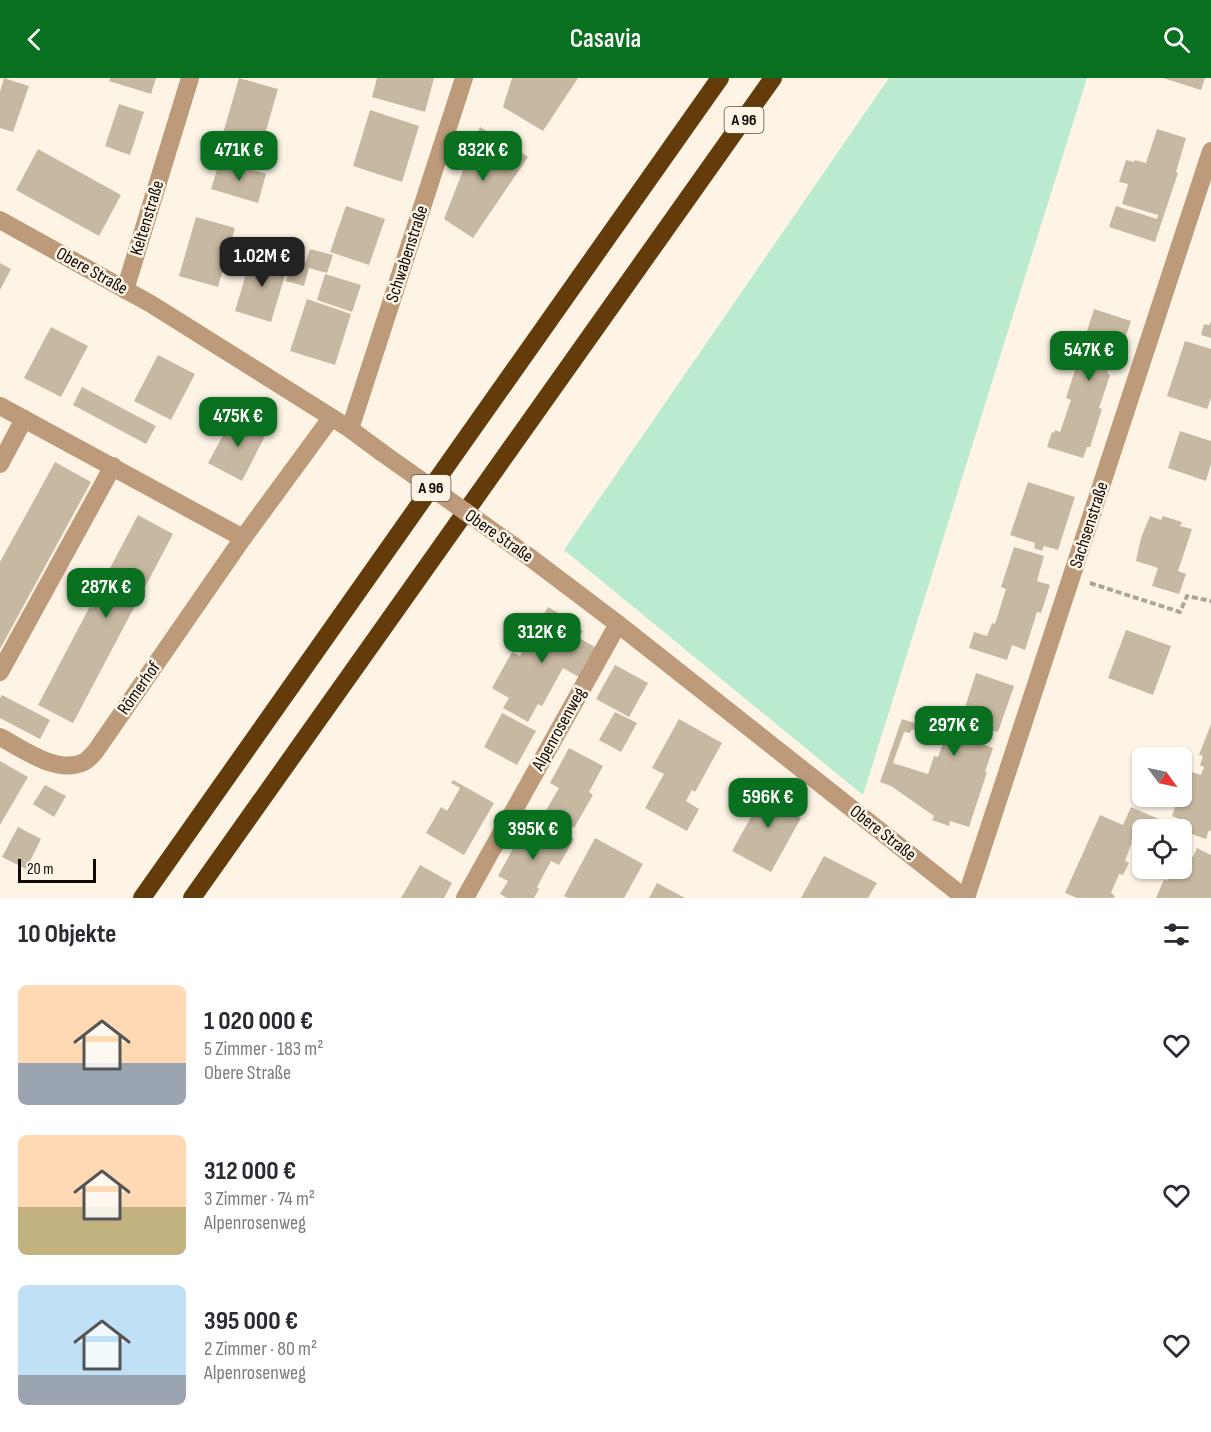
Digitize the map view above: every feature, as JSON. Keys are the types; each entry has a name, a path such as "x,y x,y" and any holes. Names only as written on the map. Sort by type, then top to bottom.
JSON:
{"highway":[{"name":"A 96","path":"142,898 720,78"},
{"name":"A 96","path":"192,898 773,78"}],"street":[{"name":"Keltenstraße","path":"125,290 190,78"},
{"name":"Schwabenstraße","path":"350,429 464,78"},
{"name":"Sachsenstraße","path":"966,898 1211,151"},
{"name":"Obere Straße","path":"0,220 125,290 350,429 528,556 618,624 966,898"},
{"path":"0,406 243,538"},
{"name":"Römerhof","path":"0,736 49,762 62,765 85,761 95,752 243,538 331,418"},
{"path":"0,465 24,419"},
{"path":"0,672 113,466"},
{"name":"Alpenrosenweg","path":"465,898 618,624"}],"path":[{"path":"1072,577 1180,612 1187,596 1211,601"}],"green space":[{"path":"889,78 1087,78 863,795 564,550"}],"building":[{"path":"4,78 29,86 13,132 0,128 0,92"},
{"path":"110,78 156,78 151,94 109,81"},
{"path":"239,78 278,89 261,148 222,137"},
{"path":"377,78 434,78 425,112 372,97"},
{"path":"512,78 578,78 543,131 503,107"},
{"path":"1163,78 1205,78 1201,90"},
{"path":"119,104 144,112 130,155 105,146"},
{"path":"370,110 419,126 402,182 353,166"},
{"path":"480,127 528,157 473,238 444,219"},
{"path":"1157,129 1186,138 1176,172 1178,173 1155,242 1109,227 1116,206 1157,219 1158,215 1122,204 1128,184 1119,182 1126,160 1146,163"},
{"path":"38,149 121,195 99,236 16,190"},
{"path":"220,160 266,174 258,203 211,189"},
{"path":"346,206 385,219 369,265 330,252"},
{"path":"196,217 235,228 218,287 179,276"},
{"path":"310,249 333,255 327,273 309,268 304,286 286,281 291,263 304,267"},
{"path":"252,254 288,265 271,322 235,311"},
{"path":"0,263 11,269 0,290"},
{"path":"325,274 361,285 352,312 317,300"},
{"path":"307,299 351,314 335,365 290,351"},
{"path":"1094,309 1131,321 1118,360 1112,358 1107,373 1110,375 1099,408 1102,409 1090,447 1087,447 1083,458 1047,447 1052,432 1054,433 1055,430 1060,432 1071,400 1066,398 1077,364 1062,359 1070,343 1082,347"},
{"path":"1211,321 1211,338 1201,335 1204,324 1209,325"},
{"path":"51,327 88,346 61,397 24,378"},
{"path":"1185,341 1211,349 1211,398 1207,409 1167,396"},
{"path":"158,355 195,374 171,420 134,401"},
{"path":"82,387 156,426 146,444 73,405"},
{"path":"234,415 267,432 242,481 208,463"},
{"path":"1180,431 1211,441 1211,464 1206,481 1168,468"},
{"path":"55,462 91,482 0,649 0,562"},
{"path":"1028,482 1075,497 1058,550 1044,546 1042,551 1034,548 1035,543 1010,535"},
{"path":"138,515 173,534 73,723 38,705"},
{"path":"1150,516 1161,520 1163,516 1182,522 1180,526 1192,529 1178,571 1186,574 1179,594 1152,586 1158,568 1136,561 1141,538"},
{"path":"1014,547 1044,556 1037,581 1050,585 1041,613 1037,612 1025,650 1012,645 1007,660 969,648 974,632 987,636 992,623 995,624 1006,589 1001,587"},
{"path":"548,607 574,622 572,625 583,631 579,638 595,647 579,677 563,668 542,706 538,704 528,722 503,708 509,698 492,688 512,652 520,656"},
{"path":"1126,630 1171,646 1153,695 1108,678"},
{"path":"615,665 648,683 629,717 596,699"},
{"path":"976,673 1014,686 998,732 982,728 976,742 993,748 969,827 950,821 949,826 932,820 934,816 891,786 880,782 902,719 929,728 927,734 912,729 910,733 904,732 893,763 928,774 934,756 938,757 946,735 943,733 948,719 954,721 956,715 962,717"},
{"path":"2,695 50,720 40,739 0,718"},
{"path":"615,712 637,723 621,752 599,740"},
{"path":"502,713 536,731 517,765 484,747"},
{"path":"679,719 722,743 695,792 692,790 686,801 699,809 687,831 645,808 664,774 652,768"},
{"path":"1211,724 1211,831 1209,830 1206,839 1192,834 1192,819 1179,819 1172,816 1175,807 1192,807 1192,772 1201,775 1204,767 1200,765 1203,756 1199,755"},
{"path":"569,748 603,766 589,792 593,795 574,828 545,812 559,788 550,783"},
{"path":"0,761 28,777 0,825"},
{"path":"772,779 792,790 782,808 801,818 771,872 732,851"},
{"path":"453,780 494,803 464,855 426,833 441,807 447,811 460,788 451,783"},
{"path":"45,785 66,796 54,817 33,804"},
{"path":"1131,807 1159,819 1132,819 1132,842 1125,861 1129,863 1123,875 1119,874 1111,893 1115,896 1114,898 1077,898 1065,893 1100,815 1123,825"},
{"path":"544,822 574,839 559,865 551,861 537,887 539,889 534,898 507,898 500,894 508,881 498,876 520,836 530,841"},
{"path":"18,827 41,839 26,869 2,857"},
{"path":"595,838 643,864 624,898 568,898 564,896"},
{"path":"1197,848 1211,855 1211,898 1156,898 1164,879 1167,881 1168,879 1192,879 1193,857"},
{"path":"824,856 877,883 868,898 801,898"},
{"path":"420,865 452,883 444,898 401,898"},
{"path":"657,883 685,898 649,898"}]}
